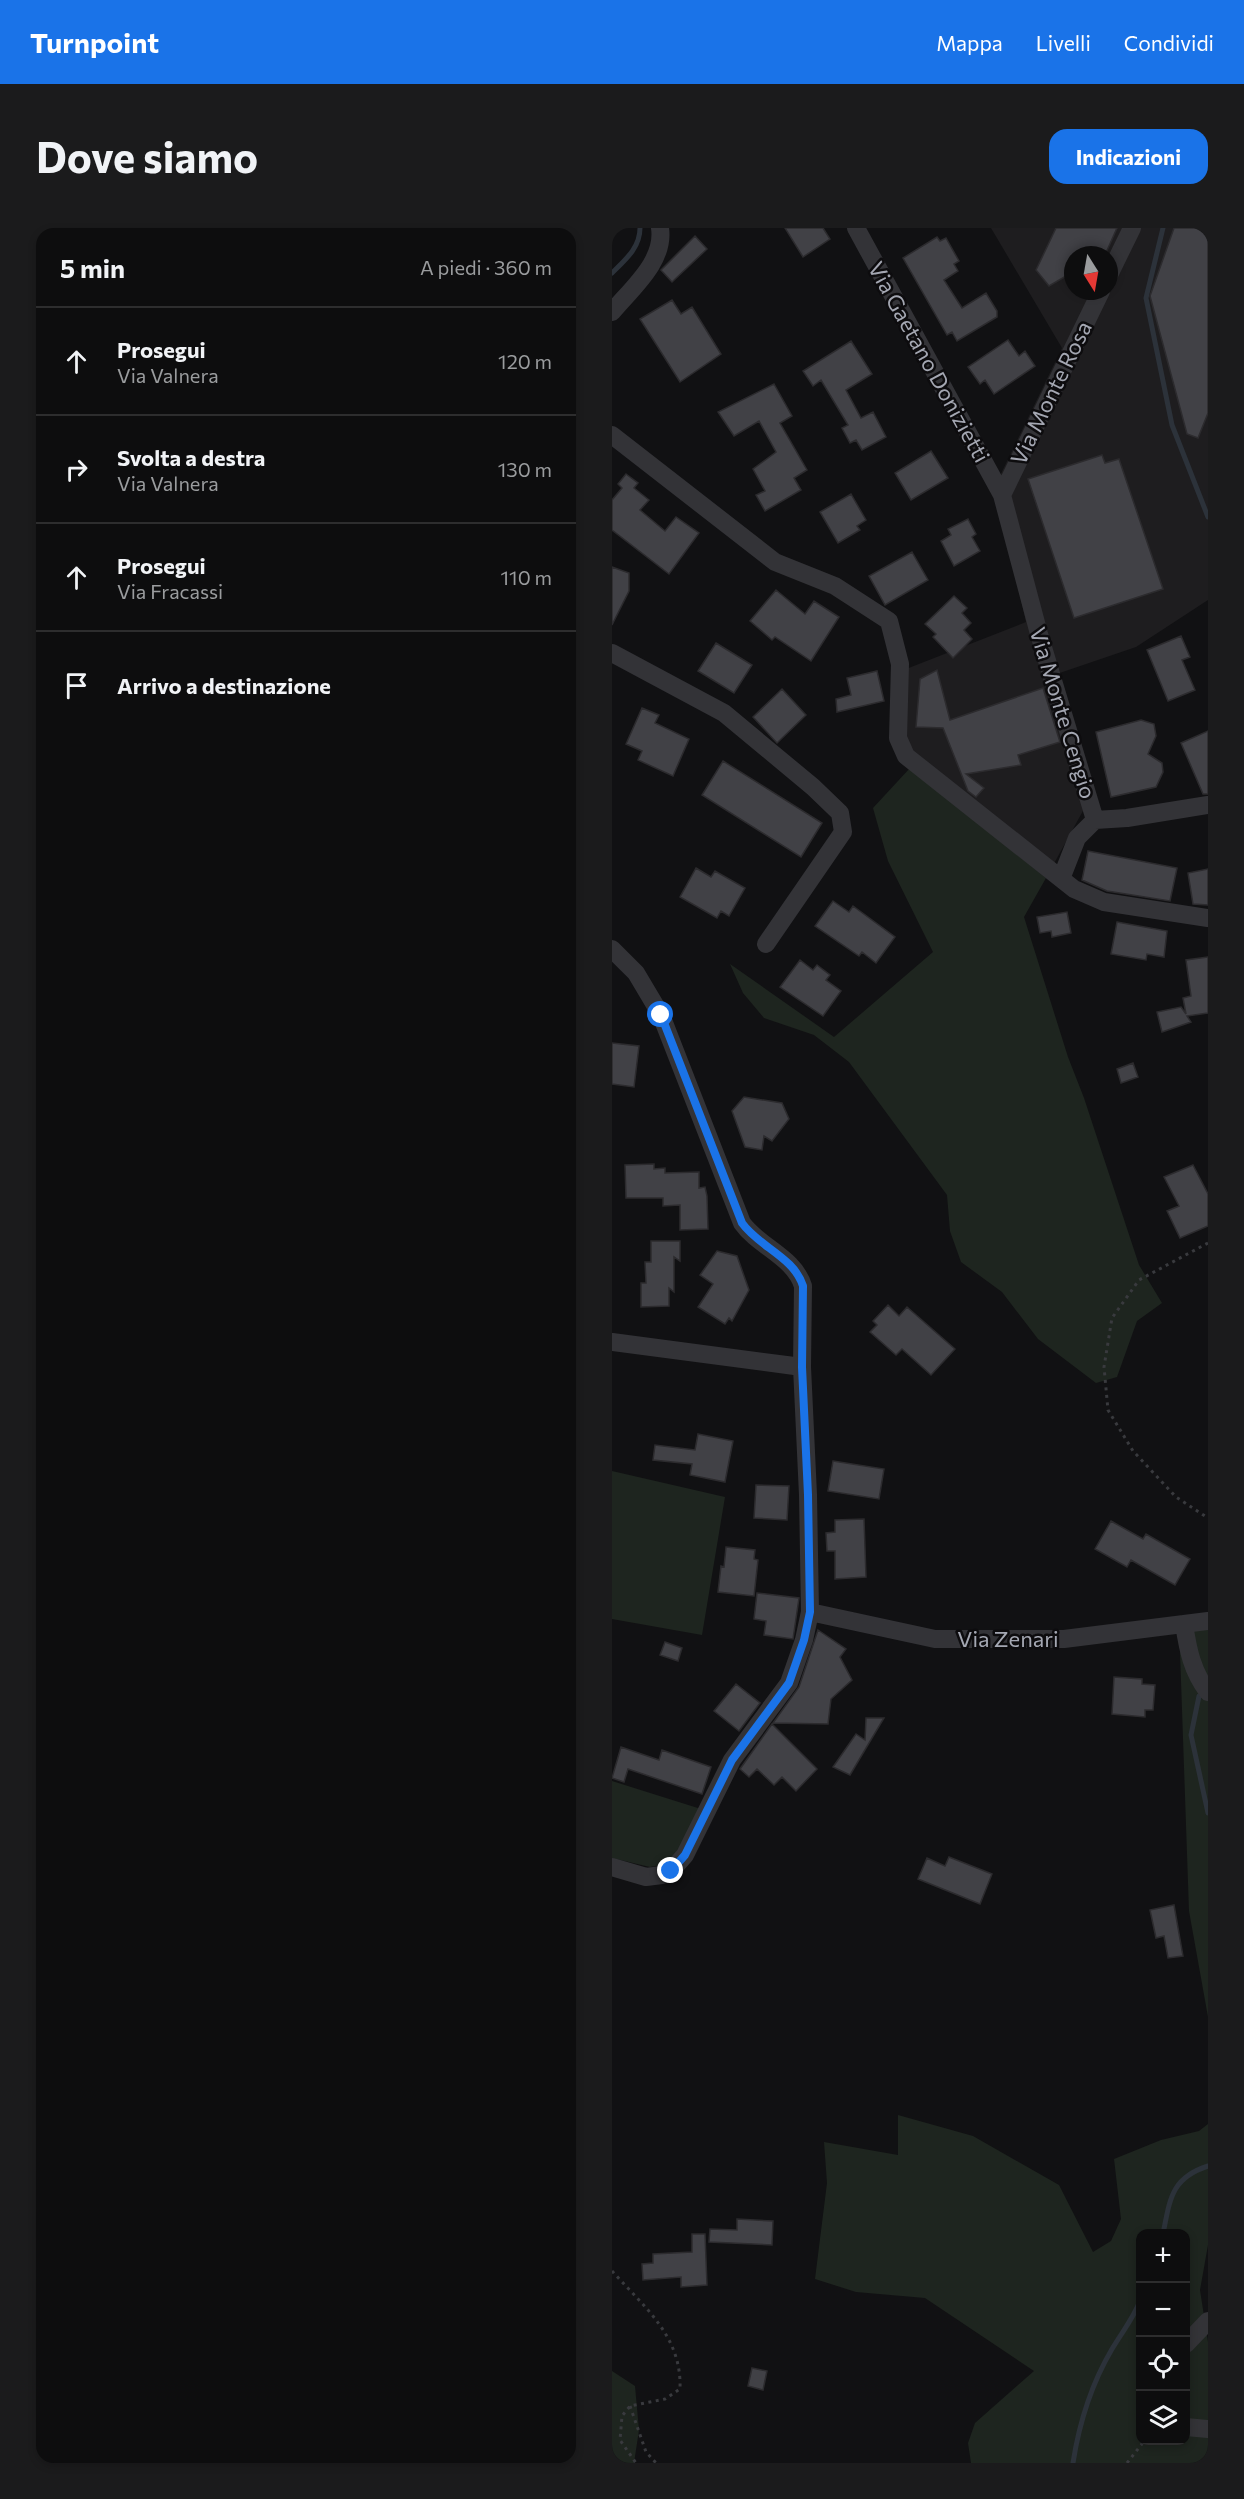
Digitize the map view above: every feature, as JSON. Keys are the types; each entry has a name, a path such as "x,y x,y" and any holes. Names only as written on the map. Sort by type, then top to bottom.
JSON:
{"street":[{"path":"612,312 654,261 662,240 660,228"},
{"name":"Via Gaetano Donizietti","path":"856,228 1002,495"},
{"path":"1118,257 1132,228"},
{"name":"Via Monte Rosa","path":"1002,495 1097,300"},
{"path":"612,435 775,562 835,586 889,621 900,664 898,738 906,756 1074,889 1104,902 1208,918"},
{"name":"Via Monte Cengio","path":"1002,495 1039,634 1095,820 1127,818 1208,805"},
{"path":"612,653 724,713 813,787 840,813 843,832 766,944"},
{"path":"1061,879 1077,838 1095,820"},
{"path":"612,949 636,973 661,1015 742,1223 750,1234 790,1265 800,1276 803,1286 802,1367 808,1495 810,1612 789,1683 732,1760 685,1855 671,1871 662,1875 646,1877 612,1867"},
{"path":"612,1342 802,1367"},
{"name":"Via Zenari","path":"810,1612 935,1639 1064,1639 1208,1621"},
{"path":"1184,1624 1190,1660 1196,1675 1208,1692"},
{"path":"1190,2339 1208,2321"},
{"path":"1190,2427 1208,2429"}],"path":[{"path":"1208,1243 1139,1280 1112,1318 1104,1368 1108,1410 1133,1451 1176,1497 1208,1518"},
{"path":"612,2271 665,2332 675,2348 680,2374 680,2389 665,2398 630,2406 622,2416 621,2440 636,2463"},
{"path":"630,2406 646,2452 656,2463"},
{"path":"1127,2463 1141,2445"}],"shaded area":[{"path":"991,228 1208,228 1208,600 1136,647 1045,678 1084,809 1046,878 910,768 899,726 901,671 1026,622 995,486 1062,348"},
{"path":"910,768 1046,878 1024,917 1068,1057 1084,1098 1139,1265 1162,1303 1137,1321 1117,1377 1096,1383 1038,1339 1002,1292 961,1262 950,1231 947,1195 849,1062 814,1035 764,1018 743,993 730,964 834,1037 933,952 888,861 873,808"},
{"path":"612,1471 725,1497 702,1635 612,1619"},
{"path":"1208,1618 1208,2017 1189,1911 1179,1623"},
{"path":"612,1781 701,1809 683,1843 667,1864 650,1867 612,1858"},
{"path":"898,2115 973,2136 1059,2185 1093,2252 1111,2241 1121,2219 1114,2159 1161,2140 1199,2131 1208,2124 1208,2245 1200,2290 1208,2342 1208,2463 971,2463 968,2443 975,2423 1034,2371 925,2298 856,2292 815,2279 827,2183 824,2142 898,2155"},
{"path":"612,2371 635,2386 639,2430 634,2463 612,2463"}],"building":[{"path":"785,228 823,228 830,239 803,257"},
{"path":"1056,228 1117,228 1109,246 1064,246 1064,277 1049,286 1036,270"},
{"path":"1174,228 1208,228 1208,413 1198,438 1187,434 1150,296"},
{"path":"695,236 707,249 672,282 661,270"},
{"path":"937,237 940,241 946,238 959,261 954,264 958,271 944,280 962,308 986,293 997,311 997,317 957,341 952,332 947,335 903,258"},
{"path":"672,300 681,314 692,307 721,354 680,382 640,319"},
{"path":"1008,340 1019,356 1025,351 1035,366 994,394 985,380 980,384 968,367"},
{"path":"851,341 872,374 846,390 861,418 873,412 886,437 862,450 856,440 850,443 842,428 848,425 821,380 813,386 803,371"},
{"path":"774,384 792,416 780,423 807,470 794,478 801,490 765,511 756,495 765,491 753,469 776,452 759,421 734,436 718,412"},
{"path":"931,451 948,478 911,500 895,473"},
{"path":"1102,455 1105,463 1119,459 1163,589 1074,618 1028,479"},
{"path":"626,474 638,483 634,488 649,500 640,510 665,531 676,517 699,533 669,574 612,530 612,500 622,488 618,484"},
{"path":"851,494 866,520 857,526 860,530 838,543 820,512"},
{"path":"968,519 976,534 972,537 980,551 954,566 941,541 951,535 948,529"},
{"path":"912,552 928,580 885,605 869,576"},
{"path":"612,567 629,573 629,591 612,625"},
{"path":"776,590 805,614 814,601 839,617 811,661 775,637 772,640 750,621"},
{"path":"954,596 967,608 962,613 971,623 964,630 972,639 953,658 933,637 936,634 925,624"},
{"path":"1181,636 1190,657 1182,660 1195,690 1168,701 1147,650"},
{"path":"716,643 752,665 734,693 698,671"},
{"path":"937,670 950,720 1043,688 1060,742 1018,755 1021,765 966,774 984,788 976,797 968,791 943,728 916,727 920,679"},
{"path":"877,671 884,701 837,712 836,699 851,695 847,678"},
{"path":"782,689 806,715 777,743 753,717"},
{"path":"642,708 659,715 655,723 689,739 673,776 638,760 642,751 626,744"},
{"path":"1141,720 1154,724 1156,736 1148,754 1162,763 1163,772 1156,787 1111,797 1096,732"},
{"path":"1208,731 1208,794 1203,794 1181,743"},
{"path":"723,761 822,823 801,857 702,795"},
{"path":"1088,851 1177,868 1170,901 1107,891 1082,880"},
{"path":"696,868 711,877 715,871 745,888 729,916 721,911 717,918 680,897"},
{"path":"1208,869 1208,905 1193,904 1188,873"},
{"path":"833,901 849,912 853,906 895,937 876,963 862,952 859,956 815,926"},
{"path":"1067,912 1071,933 1052,937 1051,931 1040,933 1037,917"},
{"path":"1117,922 1167,931 1164,957 1147,954 1146,960 1111,954"},
{"path":"1208,957 1208,1013 1187,1016 1191,1022 1162,1032 1157,1012 1181,1007 1186,1014 1183,998 1191,996 1186,960"},
{"path":"800,960 813,970 817,965 830,975 826,980 841,991 823,1016 780,987"},
{"path":"612,1043 639,1046 634,1087 612,1084"},
{"path":"1133,1063 1138,1077 1121,1083 1117,1069"},
{"path":"744,1097 782,1103 789,1119 772,1141 764,1136 762,1150 745,1147 732,1111"},
{"path":"654,1164 654,1169 665,1168 665,1173 699,1172 699,1188 705,1187 707,1196 708,1229 680,1230 680,1205 663,1206 663,1198 626,1198 625,1165"},
{"path":"1193,1165 1208,1194 1208,1226 1180,1238 1167,1211 1179,1206 1164,1177"},
{"path":"651,1241 680,1241 680,1261 674,1257 674,1292 669,1288 669,1306 641,1307 641,1283 646,1283 645,1262 651,1262"},
{"path":"717,1251 737,1256 749,1290 732,1321 729,1318 725,1324 698,1307 713,1284 700,1275"},
{"path":"888,1305 899,1316 907,1307 955,1349 931,1375 902,1349 896,1355 870,1332 877,1325 873,1321"},
{"path":"698,1434 733,1441 725,1482 690,1475 692,1464 653,1460 655,1445 695,1450"},
{"path":"833,1461 884,1469 879,1499 828,1491"},
{"path":"756,1485 789,1486 787,1520 754,1518"},
{"path":"864,1519 866,1577 835,1579 835,1551 827,1551 826,1533 835,1532 835,1520"},
{"path":"1111,1521 1143,1539 1146,1534 1190,1559 1175,1585 1131,1560 1127,1567 1095,1549"},
{"path":"726,1547 755,1550 754,1559 758,1560 754,1596 718,1592"},
{"path":"757,1593 799,1598 793,1639 764,1635 766,1621 754,1619"},
{"path":"818,1630 846,1649 840,1657 852,1680 831,1699 828,1724 773,1723 799,1687"},
{"path":"665,1642 682,1648 678,1661 660,1655"},
{"path":"1114,1677 1142,1679 1142,1684 1155,1685 1153,1710 1145,1710 1145,1717 1112,1714"},
{"path":"736,1684 760,1703 739,1731 714,1711"},
{"path":"866,1718 884,1718 850,1775 833,1767 856,1734 865,1740"},
{"path":"772,1724 817,1769 796,1791 782,1777 774,1785 757,1769 749,1777 740,1769"},
{"path":"621,1747 659,1760 662,1750 711,1767 702,1794 628,1769 624,1782 612,1778"},
{"path":"949,1857 992,1874 980,1904 918,1879 927,1858 945,1866"},
{"path":"1174,1905 1183,1956 1168,1958 1164,1936 1156,1938 1150,1910"},
{"path":"737,2219 773,2221 772,2245 709,2242 710,2229 737,2230"},
{"path":"692,2234 705,2234 707,2285 681,2287 681,2277 643,2280 642,2264 653,2263 653,2254 692,2252"},
{"path":"752,2368 767,2371 763,2390 748,2386"}],"waterway":[{"path":"612,273 635,248 640,228"},
{"path":"1163,228 1146,298 1172,425 1208,517"},
{"path":"1199,1696 1191,1735 1208,1813"},
{"path":"1164,2229 1174,2191 1186,2177 1208,2166"},
{"path":"1073,2463 1092,2390 1112,2349 1136,2309"}],"route":[{"path":"661,1015 742,1223 750,1234 790,1265 800,1276 803,1286 802,1367 808,1495 810,1612 804,1640 789,1683 732,1760 685,1855 671,1871"}]}
